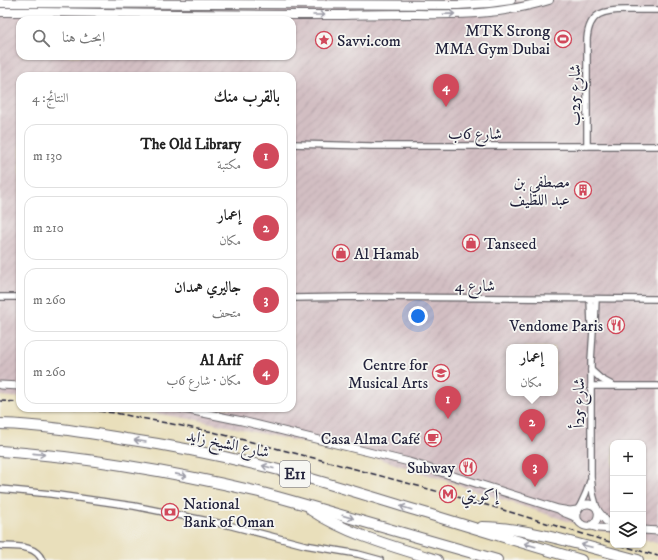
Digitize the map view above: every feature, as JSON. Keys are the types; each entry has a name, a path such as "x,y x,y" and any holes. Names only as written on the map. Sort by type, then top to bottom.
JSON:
{"highway":[{"path":"0,417 16,424"},
{"name":"شارع الشيخ زايد","path":"0,424 16,424 102,435 229,458 312,479 581,560"},
{"name":"E11","path":"0,451 81,459 153,470 225,484 304,504 497,560"},
{"path":"304,504 329,521 348,529 438,560"},
{"path":"471,527 516,529 573,542 638,560"}],"main road":[{"path":"0,3 458,5 511,0"},
{"path":"0,12 440,15 490,12 519,8 549,0"}],"street":[{"name":"شارع 25ب","path":"587,146 588,39 592,21 600,14 611,10 658,10"},
{"name":"شارع 6ب","path":"296,144 371,146 658,146"},
{"path":"0,297 16,297"},
{"name":"شارع 4","path":"296,298 658,299"},
{"name":"شارع 25أ","path":"591,476 591,370 593,330 591,323 593,299"},
{"path":"591,370 604,381 617,386"},
{"path":"0,385 16,386"},
{"path":"591,386 658,386"},
{"path":"198,412 242,421 409,462 558,509 570,510 579,508 585,504 591,504 606,521 610,523"},
{"path":"591,476 586,493 576,516 582,525 610,529"},
{"path":"591,476 598,518 591,526"},
{"path":"0,489 52,494 134,506 228,524 305,545 380,560"},
{"path":"558,509 569,516 577,518"},
{"path":"646,530 658,531"},
{"path":"0,546 30,549 36,552 42,560"},
{"path":"365,556 374,560"}],"shaded area":[{"path":"0,0 658,0 658,543 646,541 646,440 610,440 610,532 588,528 377,458 197,420 144,412 296,412 296,72 16,72 16,398 0,396"}],"railway":[{"path":"0,401 16,402"},
{"path":"106,412 213,432 314,458 490,506 610,542"},
{"path":"630,548 658,556"}],"place":[{"name":"MTK Strong MMA Gym Dubai","path":"563,39"},
{"name":"Savvi.com","path":"324,40"},
{"name":"Al Arif","path":"446,107"},
{"name":"مصطفي بن عبد اللطيف","path":"583,190"},
{"name":"Tanseed","path":"471,243"},
{"name":"Al Hamab","path":"341,253"},
{"name":"Vendome Paris","path":"616,325"},
{"name":"Centre for Musical Arts","path":"441,373"},
{"name":"The Old Library","path":"448,419"},
{"name":"Casa Alma Café","path":"433,438"},
{"name":"إعمار","path":"532,442"},
{"name":"Subway","path":"468,467"},
{"name":"جاليري همدان","path":"535,487"},
{"name":"إكويتي","path":"448,494"},
{"name":"National Bank of Oman","path":"170,512"}]}
